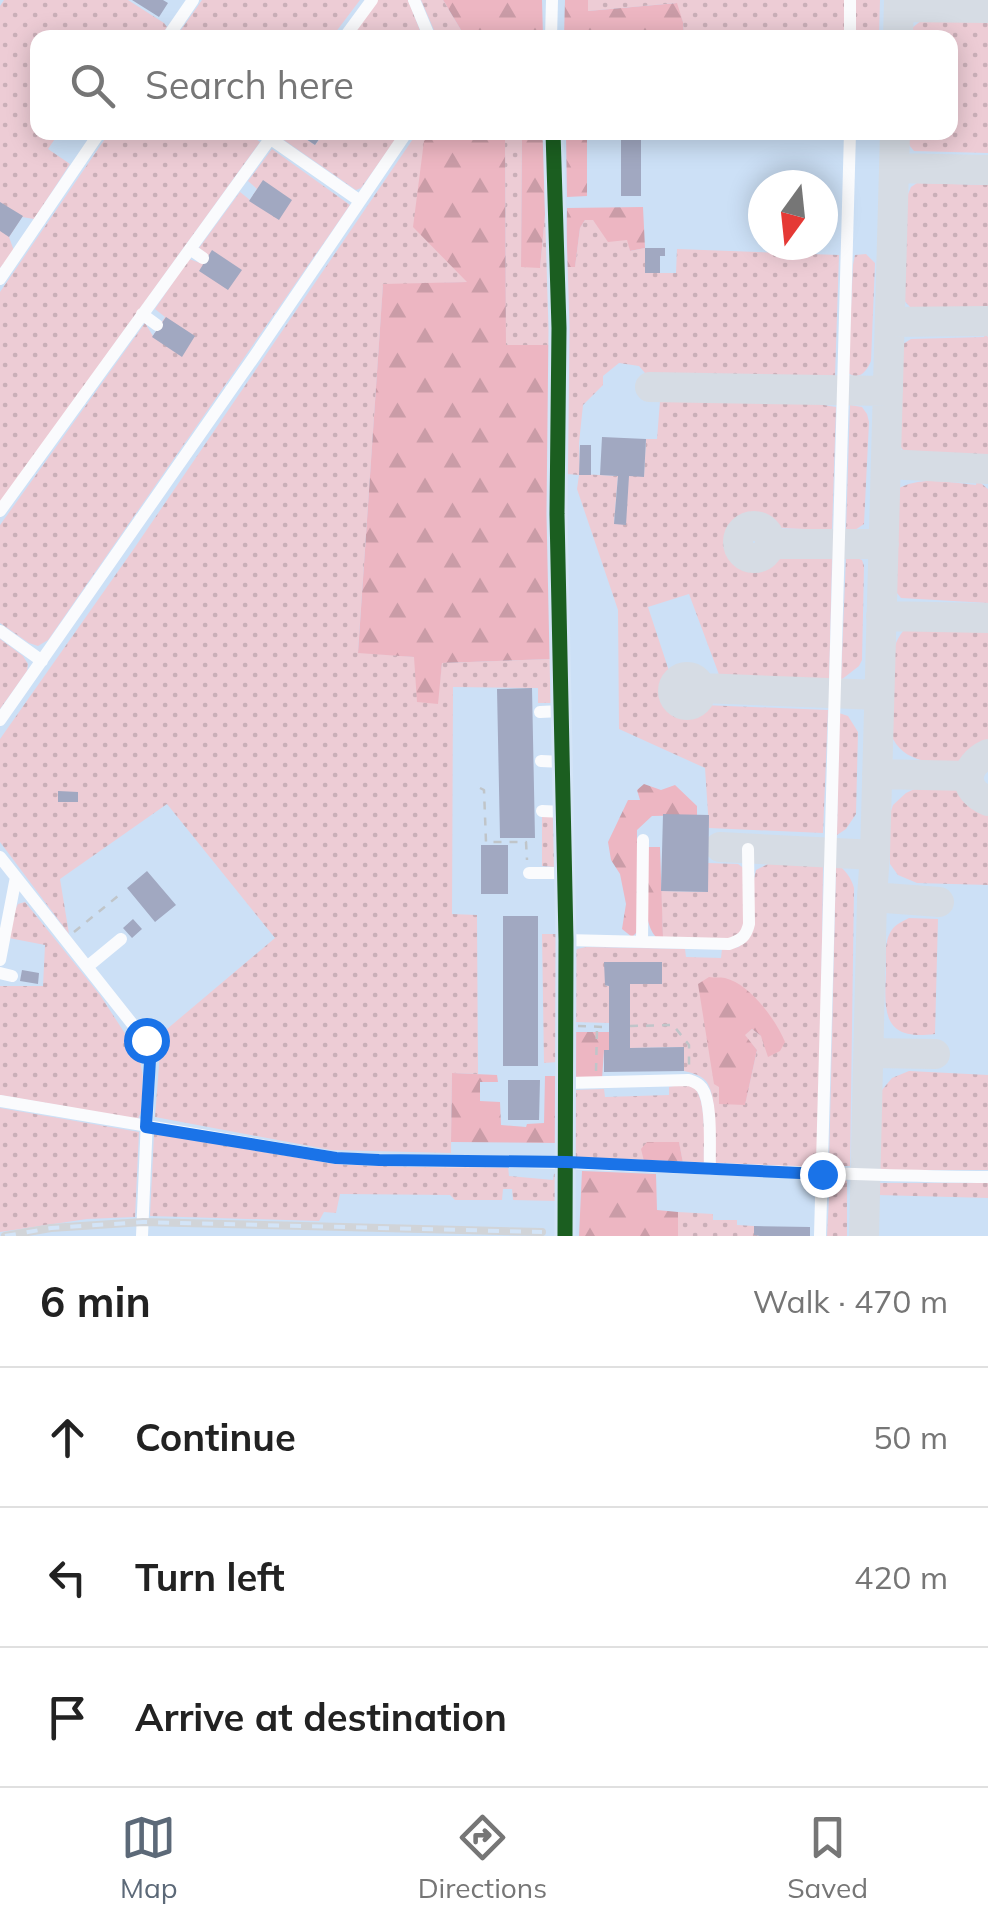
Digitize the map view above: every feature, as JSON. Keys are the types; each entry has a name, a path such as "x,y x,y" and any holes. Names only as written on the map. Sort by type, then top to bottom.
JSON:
{"street":[{"path":"172,30 193,0"},
{"path":"350,30 372,0"},
{"path":"414,0 427,30"},
{"path":"551,30 552,0"},
{"path":"850,0 850,30"},
{"path":"0,279 95,140"},
{"path":"0,511 190,248 244,188 267,140"},
{"path":"276,140 360,201"},
{"path":"0,720 402,140"},
{"path":"553,140 559,328 557,514 566,940 566,1236"},
{"path":"820,1236 850,140"},
{"path":"190,248 203,258"},
{"path":"142,314 157,324"},
{"path":"0,631 42,661"},
{"path":"540,712 561,711"},
{"path":"541,762 562,762"},
{"path":"542,811 563,812"},
{"path":"642,942 643,840"},
{"path":"566,940 728,944 741,940 748,924 748,849"},
{"path":"0,857 150,1049 142,1236"},
{"path":"528,873 564,873"},
{"path":"0,960 16,877"},
{"path":"87,967 121,939"},
{"path":"566,1083 688,1080 699,1084 705,1094 710,1169"},
{"path":"0,1101 336,1158 988,1177"}],"path":[{"path":"480,788 484,790 486,842 526,842 528,873"},
{"path":"65,939 118,896"},
{"path":"566,1026 604,1027"},
{"path":"596,1083 597,1026"},
{"path":"630,1026 673,1026 689,1045 688,1080"}],"shaded area":[{"path":"0,0 988,0 988,1236 0,1236"},
{"path":"4,0 128,0 167,27 30,30 30,140 54,140 48,149 70,164 34,219 22,217 9,237 14,251 0,268 0,6"},
{"path":"202,0 360,0 337,30 181,30"},
{"path":"377,0 408,0 420,30 356,30"},
{"path":"421,0 443,0 461,30 434,30"},
{"path":"588,0 844,0 844,30 684,30 676,3 588,11"},
{"path":"855,0 880,0 879,30 856,30"},
{"path":"922,20 988,22 988,153 914,151 905,140 958,140 958,30 912,28"},
{"path":"104,140 260,142 0,502 0,292"},
{"path":"284,140 308,140 315,145 319,140 395,140 356,190"},
{"path":"412,140 426,140 468,282 383,285 358,652 414,657 437,704 442,663 551,659 553,703 538,703 538,688 453,687 452,914 477,915 478,1074 452,1073 451,1153 331,1150 155,1117 160,1052 154,1040 275,938 167,804 60,879 69,934 0,842 0,739"},
{"path":"505,140 522,140 521,267 540,267 545,215 549,220 549,345 506,345"},
{"path":"272,149 350,205 48,640 38,646 29,643 0,623 0,525 145,323 153,336 165,317 155,309 189,259 203,264 208,255 199,248 240,192 250,200 257,189 248,181"},
{"path":"917,183 988,185 988,314 983,308 910,307 902,298 904,204"},
{"path":"585,220 593,220 628,240 630,251 645,248 646,273 676,273 677,249 748,252 748,260 838,260 839,255 835,376 645,373 639,366 619,363 603,376 603,385 583,405 579,443 580,474 618,476 614,523 629,476 644,476 646,439 657,439 660,401 836,407 832,530 778,528 768,520 747,518 728,534 727,546 741,561 753,565 777,562 780,557 832,559 829,684 721,680 689,594 648,607 671,677 664,692 672,709 688,712 703,705 828,710 823,833 709,828 705,768 619,729 618,610 577,489 579,475 567,474 566,267 575,266 580,228"},
{"path":"866,254 875,263 871,361 856,376 848,373 853,265 855,255"},
{"path":"985,334 988,456 978,462 977,457 905,453 898,443 899,351 903,344 911,339"},
{"path":"850,405 862,407 869,422 864,524 852,532 846,531"},
{"path":"977,480 988,489 988,603 901,598 894,589 896,490 925,481 976,485"},
{"path":"846,557 862,560 864,566 862,660 841,680"},
{"path":"905,629 988,632 988,748 974,754 967,764 920,760 894,740 888,717 892,659"},
{"path":"0,639 28,664 0,709"},
{"path":"839,713 848,716 858,732 856,814 837,835"},
{"path":"925,784 965,785 977,803 988,806 988,885 917,883 898,875 890,864 888,820 893,805"},
{"path":"542,816 556,816 556,867 542,866"},
{"path":"708,863 738,864 745,869 746,929 728,940 663,937 661,891 707,892"},
{"path":"836,863 854,888 850,1166 829,1166"},
{"path":"768,864 823,865 819,1161 811,1168 715,1163 710,1088 704,1079 684,1071 684,1047 630,1048 630,984 662,984 662,962 605,962 609,1023 574,1022 573,954 577,949 685,949 686,957 721,958 722,949 739,947 756,870","holes":["747,990 761,1036 752,1029 744,1035 757,1050 745,1104 719,1104 719,1086"]},
{"path":"25,902 100,995 139,1055 143,1077 138,1119 0,1095 0,986 43,986 45,945 9,938 13,914 18,904"},
{"path":"909,918 938,919 935,1034 905,1033 890,1021 887,1012 887,942 894,928"},
{"path":"542,934 556,934 558,1062 544,1063"},
{"path":"909,1071 988,1075 988,1170 879,1170 882,1090 892,1078"},
{"path":"694,1086 701,1103 704,1163 683,1163 679,1143 644,1161 578,1159 574,1154 575,1090 604,1089 605,1097 669,1095 669,1087"},
{"path":"0,1108 139,1132 135,1217 87,1219 0,1232"},
{"path":"154,1134 337,1163 508,1166 509,1176 553,1180 557,1173 558,1201 513,1200 512,1189 503,1189 502,1200 455,1200 450,1195 340,1194 336,1213 324,1212 319,1221 150,1216"},
{"path":"830,1179 847,1181 847,1236 827,1236"},
{"path":"877,1183 988,1183 988,1198 877,1195"},
{"path":"678,1212 713,1214 713,1220 737,1220 737,1225 754,1226 754,1234 760,1236 678,1236"}],"green space":[{"path":"443,0 542,0 543,30 461,30"},
{"path":"565,0 588,0 588,11 677,3 684,30 564,30"},
{"path":"505,140 506,345 549,345 551,659 442,663 438,704 417,702 414,657 358,653 383,284 467,282 413,227 424,141"},
{"path":"522,140 544,140 545,215 540,268 521,267"},
{"path":"566,140 587,140 587,196 567,197"},
{"path":"643,207 645,248 630,251 627,240 608,242 593,220 585,220 580,228 575,267 566,267 567,208"},
{"path":"644,784 661,790 675,785 697,806 697,815 652,816 637,830 637,932 632,937 622,929 626,904 608,842 628,800 640,800 637,790"},
{"path":"646,847 660,847 663,937 656,937 648,919"},
{"path":"709,977 725,978 744,987 769,1014 785,1042 780,1051 768,1057 761,1036 752,1029 745,1035 757,1050 745,1105 719,1104 698,984"},
{"path":"573,1032 609,1032 602,1079 574,1079"},
{"path":"452,1073 497,1075 498,1082 480,1082 480,1101 500,1102 501,1125 526,1127 544,1123 545,1076 562,1076 561,1143 451,1142"},
{"path":"647,1142 679,1142 683,1163 644,1161 641,1149"},
{"path":"582,1171 656,1174 657,1210 678,1212 678,1236 579,1236"}],"building":[{"path":"132,0 163,0 168,3 159,17"},
{"path":"621,140 641,140 641,196 621,196"},
{"path":"263,180 292,200 279,220 249,201"},
{"path":"0,202 23,216 9,237 0,231"},
{"path":"645,248 665,248 665,256 660,256 660,273 645,273"},
{"path":"212,250 242,270 228,290 199,271"},
{"path":"166,317 195,336 182,357 152,337"},
{"path":"602,437 646,439 644,477 629,476 626,525 614,524 618,476 600,475"},
{"path":"580,445 591,445 591,475 579,475"},
{"path":"532,688 535,838 500,838 497,689"},
{"path":"58,791 78,792 78,802 58,802"},
{"path":"663,814 709,815 708,892 661,891"},
{"path":"481,845 508,845 508,894 481,894"},
{"path":"147,871 176,905 155,922 127,888"},
{"path":"503,916 538,916 538,1066 503,1066"},
{"path":"133,919 142,929 132,938 123,928"},
{"path":"604,962 662,962 662,984 630,984 630,1048 684,1047 684,1071 604,1072 604,1050 609,1050 609,986 605,985"},
{"path":"22,970 39,973 38,984 20,981"},
{"path":"508,1080 540,1080 539,1120 508,1120"},
{"path":"754,1226 810,1227 810,1236 754,1235"}],"taxiway":[{"path":"898,30 899,0"},
{"path":"899,7 988,8"},
{"path":"864,1236 895,140"},
{"path":"894,168 988,170"},
{"path":"890,322 988,321"},
{"path":"650,387 888,391"},
{"path":"886,464 988,469"},
{"path":"754,526 766,530 770,542 766,554 754,558 742,554 738,542 742,530 754,526"},
{"path":"771,544 884,544"},
{"path":"881,616 988,618"},
{"path":"687,677 697,681 701,691 697,701 687,705 677,701 673,691 677,681 687,677"},
{"path":"701,688 879,695"},
{"path":"988,754 974,765 969,778 974,791 988,801"},
{"path":"877,774 969,776"},
{"path":"720,847 875,855"},
{"path":"872,897 939,902"},
{"path":"869,1053 935,1054"}],"railway":[{"path":"5,1236 51,1228 143,1222 542,1232"}],"cycle path":[{"path":"553,140 566,940 565,1236"}],"route":[{"path":"146,1040 150,1049 146,1127 336,1158 567,1162 822,1174"}]}
